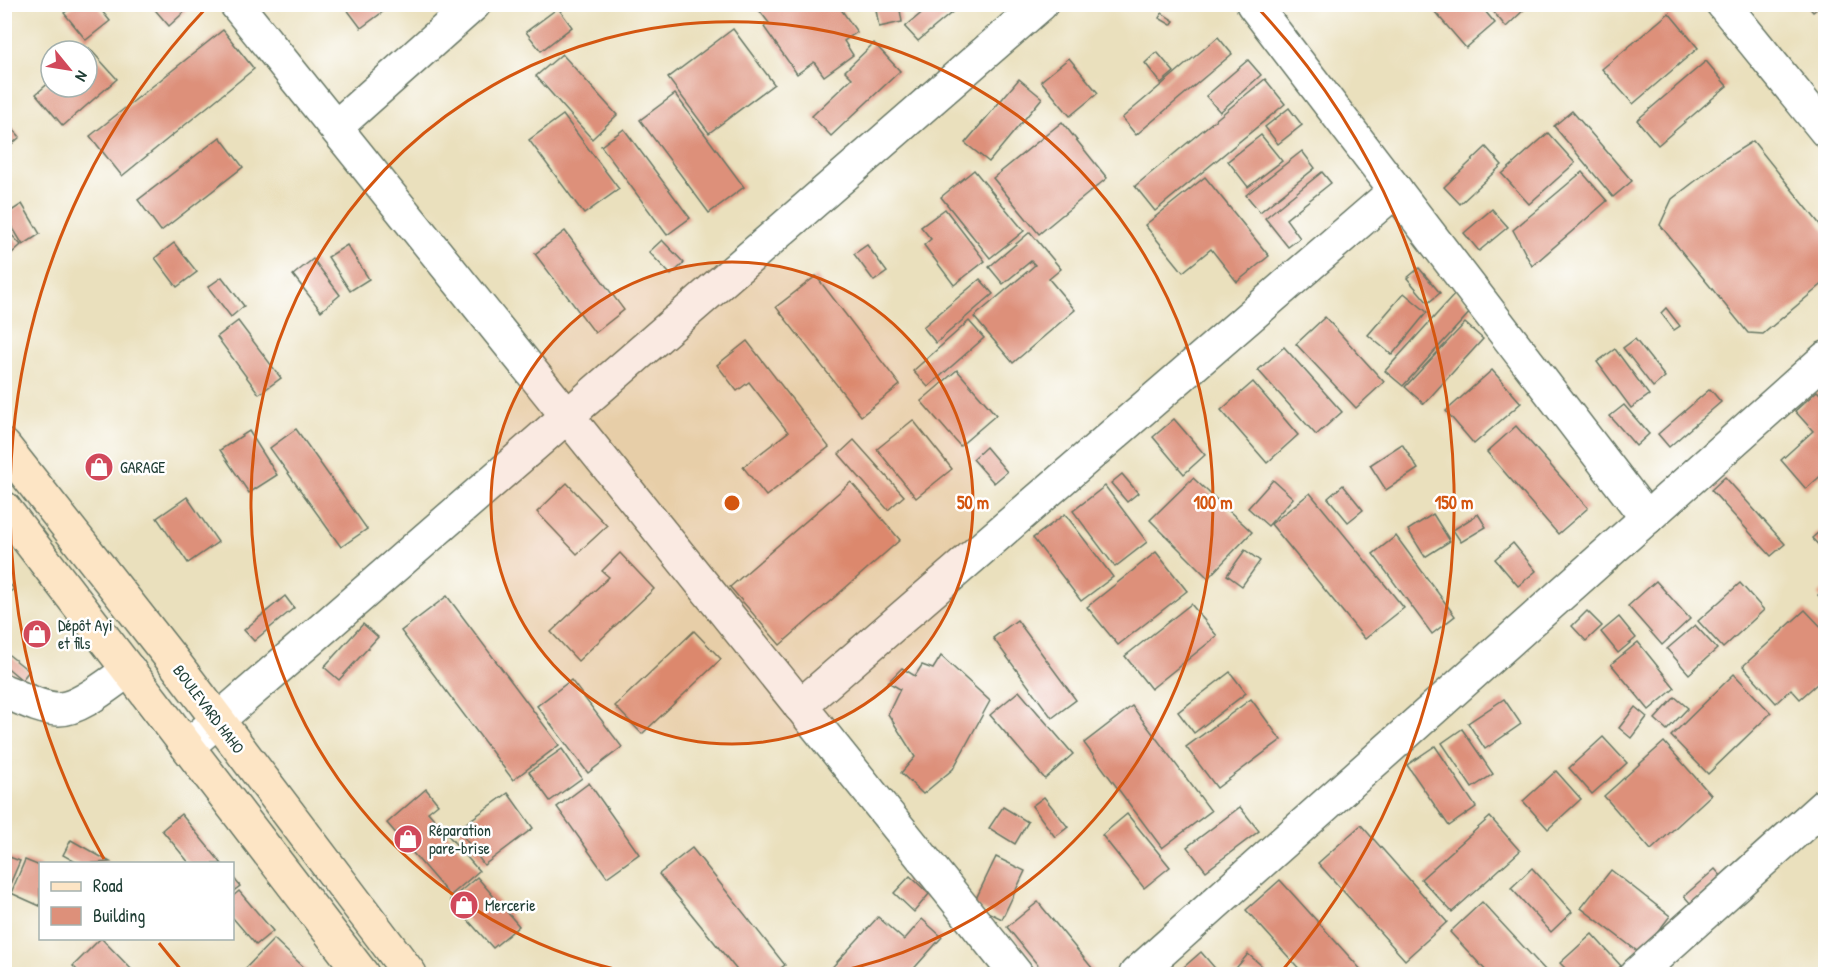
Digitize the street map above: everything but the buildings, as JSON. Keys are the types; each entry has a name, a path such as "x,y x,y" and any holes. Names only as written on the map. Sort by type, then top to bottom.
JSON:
{"main road":[{"name":"BOULEVARD HAHO","path":"4,446 410,975"},
{"path":"4,508 362,975"}],"street":[{"path":"236,4 1016,975"},
{"path":"336,127 474,4"},
{"path":"188,746 569,417 1041,4"},
{"path":"1253,4 1647,518"},
{"path":"1723,4 1826,131"},
{"path":"800,706 1395,190"},
{"path":"1136,975 1826,358"},
{"path":"4,691 40,705 73,707 129,670"},
{"path":"1637,975 1826,804"}],"place":[{"name":"GARAGE","path":"99,467"},
{"name":"Dépôt Ayi et fils","path":"37,634"},
{"name":"Réparation pare-brise","path":"408,839"},
{"name":"Mercerie","path":"464,905"}]}
